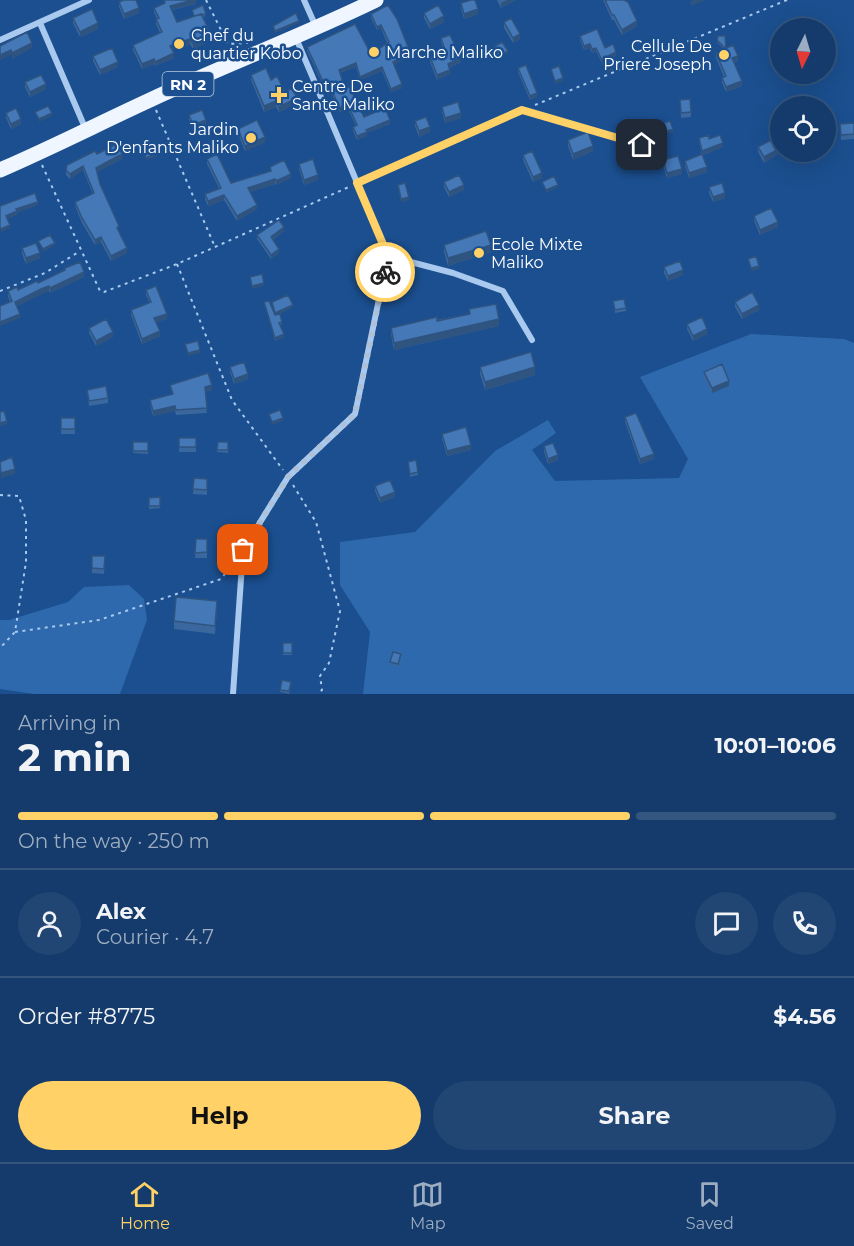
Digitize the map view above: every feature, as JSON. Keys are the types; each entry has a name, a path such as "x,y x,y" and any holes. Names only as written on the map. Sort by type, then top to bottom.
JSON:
{"main road":[{"name":"RN 2","path":"0,170 151,99 296,38 376,0"}],"street":[{"path":"0,40 89,0"},
{"path":"304,0 317,28"},
{"path":"40,23 86,131"},
{"path":"233,694 243,550 288,477 355,414 388,256 296,38"},
{"path":"357,183 522,110 642,145"},
{"path":"388,256 453,273 503,291 532,340"}],"path":[{"path":"206,0 228,44 250,42"},
{"path":"522,110 788,0"},
{"path":"151,99 215,247"},
{"path":"37,154 80,251 100,291 104,292 177,264 357,183"},
{"path":"0,291 45,273 80,251"},
{"path":"177,264 232,400 288,477 316,522 340,611 329,663 320,676 322,690 318,694"},
{"path":"0,495 19,496 26,520 26,562 15,632 0,648"},
{"path":"15,632 99,620 221,579 243,550"}],"shaded area":[{"path":"751,334 844,339 854,343 854,694 363,694 370,632 340,585 340,542 415,532 495,451 548,420 556,433 532,450 555,481 679,478 688,459 640,377"},
{"path":"129,585 144,599 147,620 120,694 34,694 0,689 0,620 9,620 68,602 84,587"}],"building":[{"path":"136,0 139,8 124,14 119,2"},
{"path":"164,0 193,0 170,6 177,22 201,14 212,36 193,44 190,39 170,46 174,53 155,62 154,59 142,64 133,45 162,32 154,8 165,3"},
{"path":"475,0 478,9 464,14 461,3"},
{"path":"605,0 628,2 637,21 622,30"},
{"path":"203,5 206,14 194,16 192,10"},
{"path":"388,5 397,19 410,52 393,62 402,84 391,89 382,67 360,77 356,63 339,70 345,88 352,86 355,93 353,94 364,117 385,108 390,120 357,136 353,127 357,125 348,105 339,108 332,90 328,92 307,47 355,24 371,54 389,42 381,25 377,27 371,14"},
{"path":"438,5 444,16 430,24 424,13"},
{"path":"92,9 98,23 80,32 73,18"},
{"path":"296,13 299,21 275,31 273,26"},
{"path":"511,18 520,34 513,38 504,22"},
{"path":"597,29 605,48 613,44 616,52 608,56 613,67 607,70 596,48 592,49 590,44 584,46 580,36"},
{"path":"27,32 32,43 12,53 11,50 0,55 0,46"},
{"path":"450,35 461,58 448,64 450,70 437,75 430,57 446,53 441,38"},
{"path":"718,36 725,36 726,49 717,40"},
{"path":"502,42 508,51 498,57 492,48"},
{"path":"733,45 738,56 732,58 742,81 726,87 722,78 726,76 716,53"},
{"path":"112,48 118,62 100,70 93,56"},
{"path":"526,65 537,93 530,96 518,68"},
{"path":"559,66 563,78 555,81 551,69"},
{"path":"266,68 271,80 277,76 285,92 292,88 297,98 279,107 276,101 264,106 251,75"},
{"path":"41,75 46,84 30,92 25,82"},
{"path":"690,99 691,112 681,113 680,100"},
{"path":"458,102 461,113 445,118 442,107"},
{"path":"48,106 52,113 39,119 35,112"},
{"path":"16,108 21,119 11,124 6,113"},
{"path":"202,110 206,120 193,125 189,115"},
{"path":"426,117 430,127 419,131 415,121"},
{"name":"Jardin D'enfants Maliko","path":"257,120 265,137 245,146 238,129"},
{"path":"670,121 673,129 659,134 656,126"},
{"path":"854,123 854,134 841,135 840,124"},
{"path":"588,132 593,146 573,154 568,140"},
{"path":"709,135 709,139 720,135 723,143 702,151 699,138"},
{"path":"146,139 157,153 146,158 141,145 142,140"},
{"path":"770,141 770,154 764,157 758,147"},
{"path":"117,144 122,154 96,168 100,184 119,226 117,228 127,248 111,256 101,237 95,240 75,202 94,193 83,166 70,174 66,170 67,165 95,151 97,154"},
{"path":"532,151 542,173 533,177 523,155"},
{"path":"217,154 231,183 271,171 270,167 284,160 291,174 276,181 275,179 248,188 257,205 237,216 224,195 208,201 205,194 221,188 207,159"},
{"path":"702,154 707,167 689,173 685,161"},
{"path":"678,156 682,169 667,173 663,160"},
{"path":"313,159 318,175 304,180 299,164"},
{"path":"459,175 464,185 449,192 444,182"},
{"path":"554,176 558,185 546,190 542,182"},
{"path":"405,183 409,197 401,199 398,185"},
{"path":"722,183 725,193 713,197 709,187"},
{"path":"35,193 38,202 16,209 17,211 6,216 10,225 1,229 0,206"},
{"path":"771,208 778,222 760,230 754,216"},
{"path":"279,220 284,227 271,237 279,249 271,255 257,235"},
{"path":"486,231 491,245 448,258 444,245"},
{"path":"50,235 55,243 43,249 38,241"},
{"path":"36,243 40,253 26,258 22,248"},
{"path":"756,256 759,266 751,268 748,259"},
{"path":"680,261 683,270 668,276 664,267"},
{"path":"80,262 84,272 15,302 20,314 0,322 0,306 12,301 8,291 17,287 18,290 37,281 38,283"},
{"path":"262,274 264,283 252,286 250,277"},
{"path":"156,286 167,314 154,318 160,331 142,339 131,310 151,302 146,290"},
{"path":"752,292 759,305 742,314 735,302"},
{"path":"288,295 293,305 275,313 272,302"},
{"path":"624,299 626,308 615,310 613,301"},
{"path":"269,301 275,315 280,314 282,322 279,323 284,334 275,338 264,302"},
{"path":"496,304 499,319 394,343 391,328 437,317 437,321 470,314 469,309"},
{"path":"702,317 707,329 693,336 687,324"},
{"path":"106,319 113,332 96,341 89,328"},
{"path":"198,341 200,350 188,353 185,344"},
{"path":"531,352 535,367 485,382 480,367"},
{"path":"244,362 248,374 234,379 230,367"},
{"path":"722,364 729,381 712,388 704,372"},
{"path":"208,373 212,385 205,387 207,408 176,410 175,406 153,411 150,400 173,394 170,385"},
{"path":"106,386 108,398 89,401 87,390"},
{"path":"280,410 283,418 272,422 269,414"},
{"path":"4,411 7,421 0,423 0,412"},
{"path":"636,413 654,454 640,459 625,417"},
{"path":"61,418 75,418 75,429 61,429"},
{"path":"466,427 471,445 447,451 442,434"},
{"path":"179,438 196,438 196,447 179,447"},
{"path":"133,442 148,442 148,451 133,451"},
{"path":"218,442 228,442 228,450 217,450"},
{"path":"553,443 558,455 548,459 544,446"},
{"path":"12,457 15,469 1,473 0,462"},
{"path":"416,460 418,472 410,474 408,462"},
{"path":"194,478 207,479 207,490 193,489"},
{"path":"390,480 395,492 380,498 375,486"},
{"path":"160,497 160,506 149,506 149,498"},
{"path":"196,539 207,539 207,552 195,553"},
{"path":"92,556 105,556 104,569 92,568"},
{"path":"176,597 217,601 215,626 174,621"},
{"path":"283,643 292,643 292,653 283,653"},
{"path":"393,652 401,654 398,664 390,662"},
{"path":"282,680 291,682 289,691 280,690"}],"way so far":[{"path":"243,550 288,477 355,414 385,272"}],"place":[{"name":"Chef du quartier Kobo","path":"179,44"},
{"name":"Marche Maliko","path":"374,52"},
{"name":"Cellule De Priere Joseph","path":"724,55"},
{"name":"Centre De Sante Maliko","path":"279,95"},
{"name":"Jardin D'enfants Maliko","path":"251,138"},
{"name":"Ecole Mixte Maliko","path":"479,253"}],"route":[{"path":"385,272 388,256 357,183 522,110 642,145"}]}
